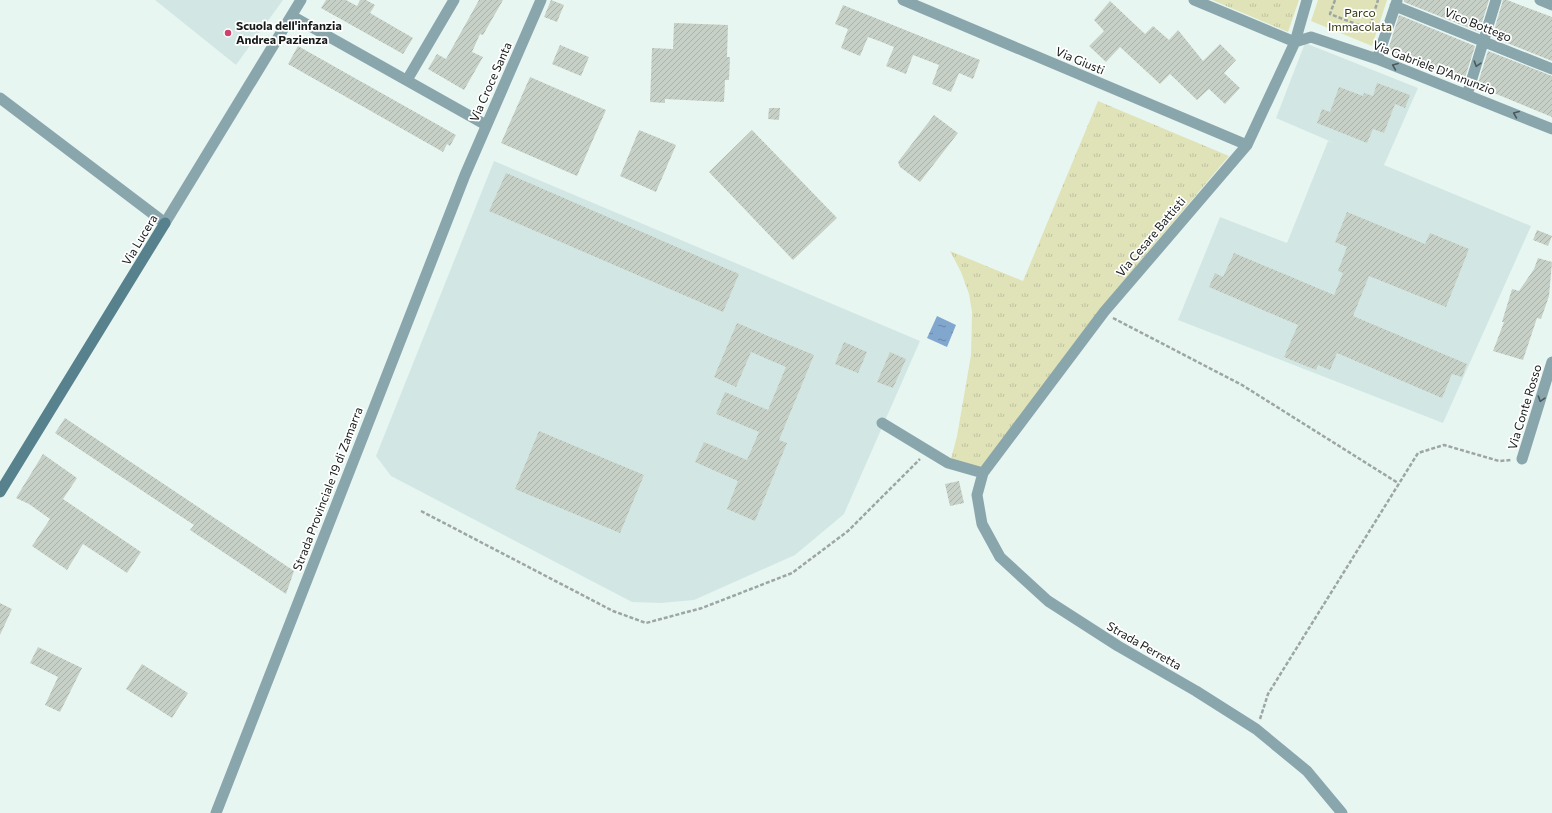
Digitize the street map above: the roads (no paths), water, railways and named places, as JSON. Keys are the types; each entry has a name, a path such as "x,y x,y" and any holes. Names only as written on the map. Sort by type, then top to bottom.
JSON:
{"main road":[{"name":"Via Lucera","path":"0,492 165,224"}],"street":[{"name":"Via Lucera","path":"165,224 301,0"},
{"path":"407,80 454,0"},
{"name":"Via Croce Santa","path":"465,175 541,0"},
{"name":"Via Giusti","path":"903,0 922,3 1247,145"},
{"path":"1194,0 1295,42"},
{"name":"Via Cesare Battisti","path":"983,473 1104,312 1247,145 1295,42 1307,0"},
{"path":"1467,95 1496,0"},
{"path":"1540,0 1552,4"},
{"path":"1377,59 1396,3"},
{"name":"Vico Bottego","path":"1396,3 1552,69"},
{"path":"292,16 486,125"},
{"name":"Via Gabriele D'Annunzio","path":"1295,42 1311,37 1377,59 1552,129"},
{"path":"0,98 165,224"},
{"name":"Strada Provinciale 19 di Zamarra","path":"216,813 465,175"},
{"name":"Via Conte Rosso","path":"1522,459 1552,362"},
{"path":"882,423 948,463 983,473"},
{"name":"Strada Perretta","path":"983,473 977,495 982,524 1000,556 1048,601 1118,646 1256,728 1306,770 1342,813"}],"water":[{"path":"937,316 956,325 947,347 927,338"}],"place":[{"name":"Scuola dell'infanzia Andrea Pazienza","path":"228,33"}],"park label":[{"name":"Parco Immacolata","path":"1360,20"}]}
